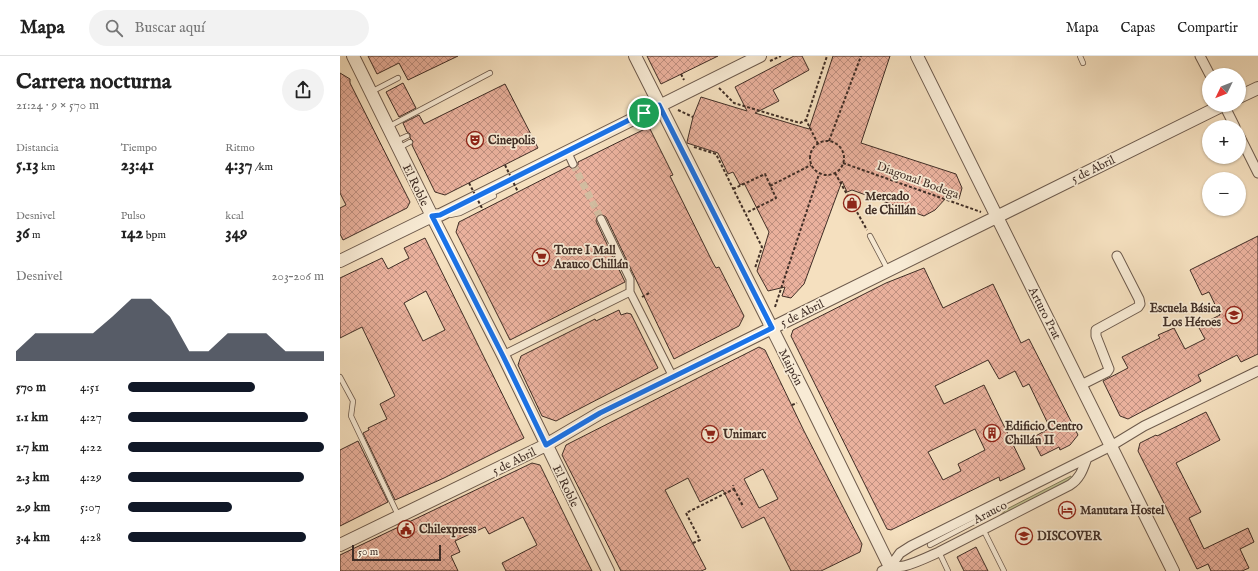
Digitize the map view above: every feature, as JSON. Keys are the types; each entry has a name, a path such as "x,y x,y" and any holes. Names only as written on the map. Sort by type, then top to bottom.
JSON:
{"street":[{"name":"El Roble","path":"354,56 397,145 436,216 608,571"},
{"name":"Maipón","path":"635,56 772,328 888,570"},
{"path":"340,261 436,216 760,56"},
{"name":"Arturo Prat","path":"917,56 992,215 1081,385 1172,571"},
{"path":"1200,56 1206,68"},
{"path":"1246,94 1258,88"},
{"name":"5 de Abril","path":"340,545 546,445 600,413 888,270 992,215 1209,112"},
{"path":"1246,149 1258,173"},
{"path":"567,151 573,164"},
{"path":"601,219 630,279 630,292 673,377"},
{"path":"1081,385 1107,372 1109,369 1096,336 1096,330 1138,307 1140,304 1139,299 1117,256"},
{"path":"503,356 630,292"},
{"name":"Arauco","path":"888,570 894,559 905,549 1111,446 1144,426 1258,371"},
{"name":"Arauco","path":"888,570 917,562 939,552 1074,482 1080,475 1087,458"}],"lane":[{"path":"1080,56 1084,63"},
{"path":"388,127 490,73"},
{"path":"371,92 398,78"},
{"path":"397,145 407,136"},
{"path":"397,145 410,142"},
{"path":"436,216 460,213 494,196"},
{"path":"870,236 888,270"},
{"path":"340,377 353,401 351,416 399,517"},
{"path":"930,545 974,522 986,514 996,503"},
{"path":"983,529 1004,571"},
{"path":"939,552 948,571"}],"path":[{"path":"818,144 806,120 827,56"},
{"path":"829,141 861,56"},
{"path":"717,86 734,103 800,123 806,120"},
{"path":"676,109 693,116"},
{"path":"829,141 840,147 844,157 843,163 841,168 835,173 829,175 819,174 811,165 811,153 818,144 829,141"},
{"path":"694,147 716,154 746,213 762,247 754,271"},
{"path":"807,152 811,153"},
{"name":"Diagonal Bodega","path":"843,163 992,215"},
{"path":"505,165 518,192"},
{"path":"770,186 811,165"},
{"path":"835,173 870,236"},
{"path":"734,189 765,174 776,198 746,213"},
{"path":"770,303 774,310 819,174"},
{"path":"470,183 483,210"},
{"path":"733,485 742,506"},
{"path":"693,543 700,540 686,513 734,489"}],"green space":[{"path":"1071,476 1072,480 1028,501 1017,510 995,520 1007,509"}],"building":[{"path":"368,56 458,56 408,80 399,63 377,74"},
{"path":"647,56 718,56 661,84"},
{"path":"794,56 802,56 809,70 773,90 779,101 755,113 809,129 833,56 890,56 861,143 956,174 962,188 959,199 946,198 935,210 924,216 852,190 847,192 842,181 804,284 791,298 782,296 785,287 768,291 757,271 769,232 744,183 740,185 733,172 728,174 718,153 687,142 693,117 701,97 747,111 735,87"},
{"path":"340,73 350,79 350,83 410,202 407,208 343,240 340,234 340,208 346,205 340,193"},
{"path":"403,83 416,108 399,117 386,92"},
{"path":"505,84 538,148 445,195 435,192 412,145 413,141 410,138 410,134 407,132 403,123 419,115 424,124"},
{"path":"649,127 673,175 670,176 713,263 716,268 719,267 744,316 739,326 674,359 606,217 601,214 597,217 596,221 625,282 510,340 456,232 459,222 569,166 572,169 575,168 578,165 578,162"},
{"path":"1258,236 1258,354 1241,362 1237,355 1198,375 1201,381 1128,419 1120,416 1103,381 1128,368 1122,357 1160,338 1158,335 1174,328 1185,349 1205,339 1198,326 1220,315 1209,292 1202,295 1190,270"},
{"path":"425,238 524,438 444,478 395,500 363,433 369,430 368,428 387,419 380,404 395,396 362,327 340,338 340,278 382,258 388,269 409,258 404,248","holes":["426,291 445,330 423,341 404,303"]},
{"path":"924,268 943,308 993,284 1021,343 1029,339 1078,435 1070,445 1060,450 1059,447 1041,456 1032,438 1050,428 1029,384 1023,387 1015,371 999,379 988,360 935,386 944,404 984,385 1025,469 1000,481 999,477 891,530 887,529 791,336 793,330 886,283","holes":["975,429 985,450 958,464 961,471 943,480 928,452"]},
{"path":"619,310 621,315 627,313 631,314 658,368 556,421 542,416 518,365 521,356 595,319 596,321"},
{"path":"759,347 765,350 804,431 862,544 860,552 821,571 791,571 764,517 742,528 723,490 700,502 688,478 665,490 706,569 701,571 621,571 562,455 566,445","holes":["763,469 778,499 759,508 744,479"]},
{"path":"1206,412 1220,440 1176,463 1201,512 1189,518 1204,549 1248,528 1254,542 1240,549 1249,568 1242,571 1211,571 1208,564 1197,569 1138,451 1140,443"},
{"path":"358,441 388,502 340,526 340,450"},
{"path":"532,463 540,465 592,571 506,571 502,563 537,545 523,517 489,534 485,527 455,541 460,552 451,556 458,571 340,571 340,555"},
{"path":"976,547 988,571 964,571 957,557"}],"tunnel":[{"path":"573,164 601,219"}],"place":[{"name":"Cinepolis","path":"475,140"},
{"name":"Mercado de Chillán","path":"852,203"},
{"name":"Torre I Mall Arauco Chillán","path":"541,257"},
{"name":"Escuela Básica Los Héroes","path":"1234,315"},
{"name":"Edificio Centro Chillán II","path":"992,433"},
{"name":"Unimarc","path":"710,434"},
{"name":"Manutara Hostel","path":"1067,510"},
{"name":"Chilexpress","path":"406,529"},
{"name":"DISCOVER","path":"1024,536"}],"route":[{"path":"659,105 772,328 600,413 546,445 432,216 440,215 644,113 659,105"}]}
